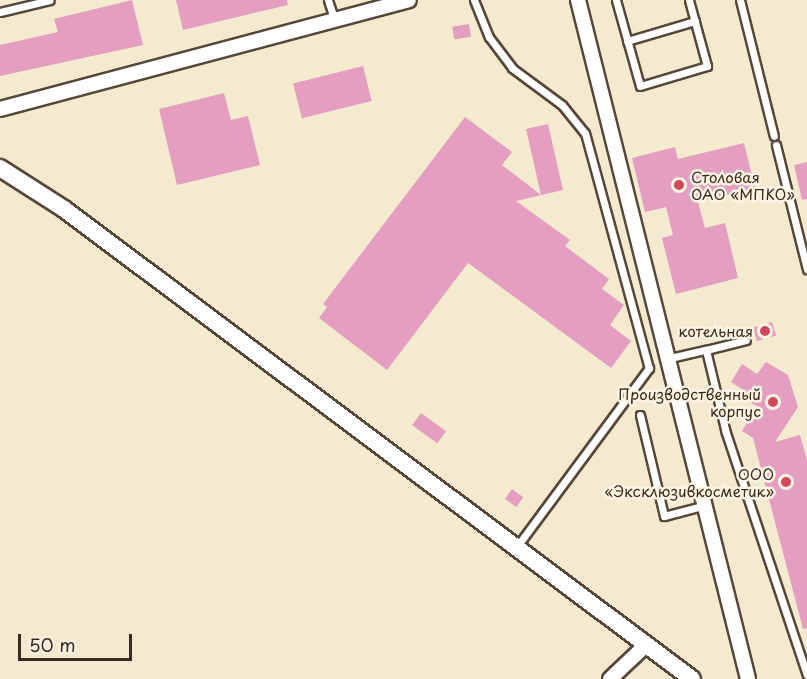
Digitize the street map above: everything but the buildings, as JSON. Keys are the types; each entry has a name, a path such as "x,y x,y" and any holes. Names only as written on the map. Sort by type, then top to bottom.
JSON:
{"street":[{"path":"0,109 383,3 409,0"},
{"path":"578,0 670,358 748,679"},
{"path":"0,168 64,209 692,679"},
{"path":"610,679 646,645"}],"lane":[{"path":"0,12 50,0"},
{"path":"328,0 334,18"},
{"path":"474,0 489,37 512,68 562,105 585,133 650,368 516,548"},
{"path":"616,0 640,86 707,66 689,0"},
{"path":"740,0 774,136"},
{"path":"627,41 695,21"},
{"path":"776,145 807,269"},
{"path":"670,358 746,340"},
{"path":"706,350 726,433 807,675"},
{"path":"640,415 664,516 706,505"}],"place":[{"name":"Столовая ОАО «МПКО»","path":"679,185"},
{"name":"котельная","path":"765,331"},
{"name":"Производственный корпус","path":"773,402"},
{"name":"ООО «Эксклюзивкосметик»","path":"786,482"}]}
